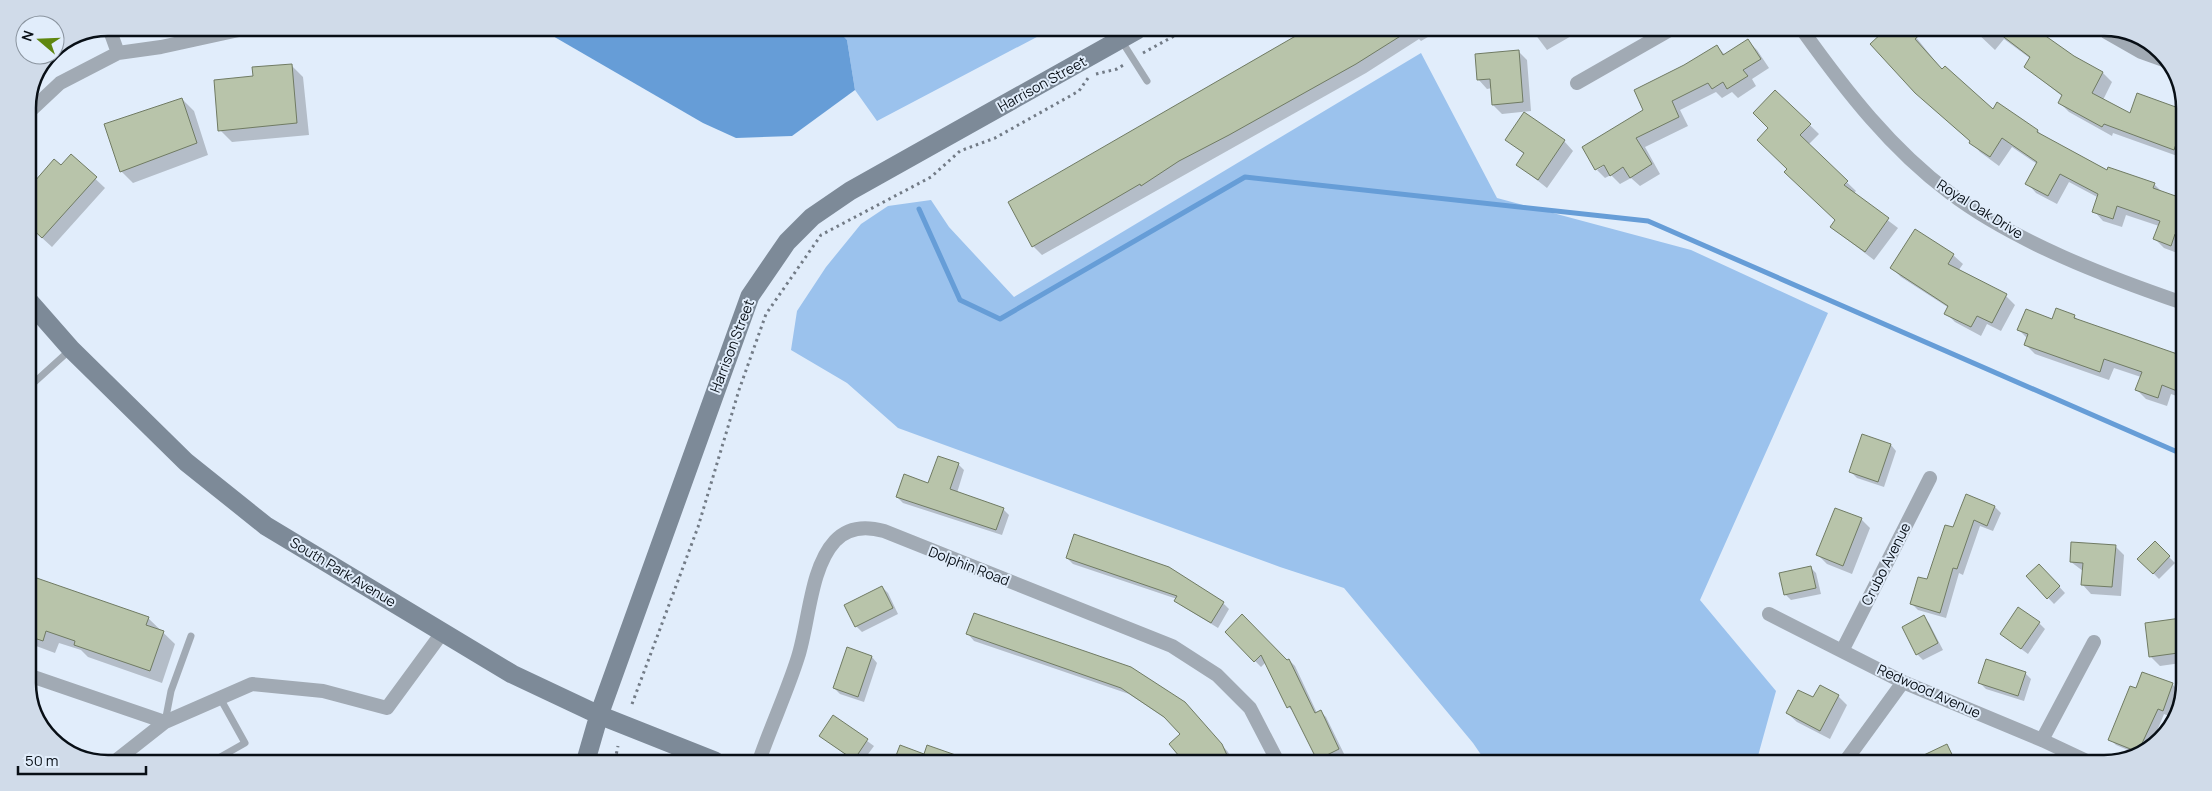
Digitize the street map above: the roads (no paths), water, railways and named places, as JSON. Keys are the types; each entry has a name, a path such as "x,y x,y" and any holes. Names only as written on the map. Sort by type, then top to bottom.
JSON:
{"street":[{"path":"111,36 118,53"},
{"path":"36,105 60,83 118,53 161,47 211,36"},
{"name":"Harrison Street","path":"587,755 599,715 750,296 787,242 812,217 850,191 1126,36"},
{"path":"1577,83 1659,36"},
{"name":"Royal Oak Drive","path":"1807,36 1872,122 1923,172 1952,195 2038,245 2114,279 2176,301"},
{"path":"2116,38 2141,52 2153,56"},
{"name":"South Park Avenue","path":"36,309 71,349 186,462 266,526 512,674 599,715 700,755"},
{"name":"Crubo Avenue","path":"1842,651 1930,478"},
{"name":"Dolphin Road","path":"761,755 799,656 816,578 822,562 834,542 841,536 865,527 884,531 1172,646 1217,675 1250,708 1274,755"},
{"name":"Redwood Avenue","path":"1769,614 1902,682 2042,740 2073,755"},
{"path":"123,755 165,722 252,684 323,690 387,708 442,633"},
{"path":"2042,740 2094,642"},
{"path":"36,678 165,722"},
{"path":"1850,755 1902,682"}],"lane":[{"path":"1120,39 1148,81"},
{"path":"36,381 71,349"},
{"path":"165,722 170,691 191,636"},
{"path":"220,698 245,743 225,755"}],"waterway":[{"path":"919,209 960,300 1000,319 1245,177 1648,221 2176,451"}]}
